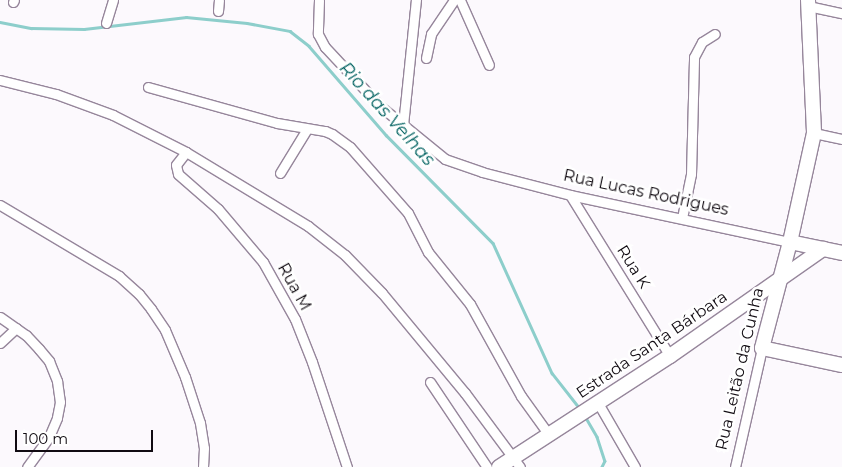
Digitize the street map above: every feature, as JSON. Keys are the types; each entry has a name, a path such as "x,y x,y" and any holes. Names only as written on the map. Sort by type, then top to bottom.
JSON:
{"street":[{"path":"106,23 113,0"},
{"path":"218,11 219,0"},
{"name":"Rua Lucas Rodrigues","path":"319,0 317,28 320,41 380,106 445,159 482,172 570,194 842,253"},
{"path":"402,125 416,0"},
{"path":"426,58 430,34 454,0"},
{"path":"460,0 489,65"},
{"path":"808,3 842,13"},
{"name":"Rua Leitão da Cunha","path":"735,467 762,348 790,242 814,133 808,3"},
{"path":"682,218 691,174 694,57 702,42 715,34"},
{"path":"0,80 85,103 121,119 186,152 308,226 345,255 410,325 466,393 516,462"},
{"path":"148,86 239,113 307,129 324,131 339,138 392,193 408,213 428,252 470,304 521,396 549,435"},
{"path":"280,173 307,129"},
{"path":"814,133 842,139"},
{"name":"Rua M","path":"186,152 176,165 178,174 218,209 263,262 295,319 312,362 346,467"},
{"name":"Rua K","path":"570,194 670,356"},
{"path":"0,205 119,276 151,308 164,330 185,377 200,423 204,448 203,467"},
{"name":"Estrada Santa Bárbara","path":"499,467 516,462 549,435 670,356 823,249"},
{"path":"0,317 26,335 49,361 57,381 60,402 58,418 48,437 27,467"},
{"path":"0,343 16,328"},
{"path":"762,348 842,365"},
{"path":"430,382 486,467"},
{"path":"596,405 635,467"}],"waterway":[{"name":"Rio das Velhas","path":"0,22 31,28 84,29 186,17 247,23 290,31 309,46 386,135 493,243 552,373 581,410"},
{"name":"Rio das Velhas","path":"585,416 597,437 605,461 602,467"}]}
